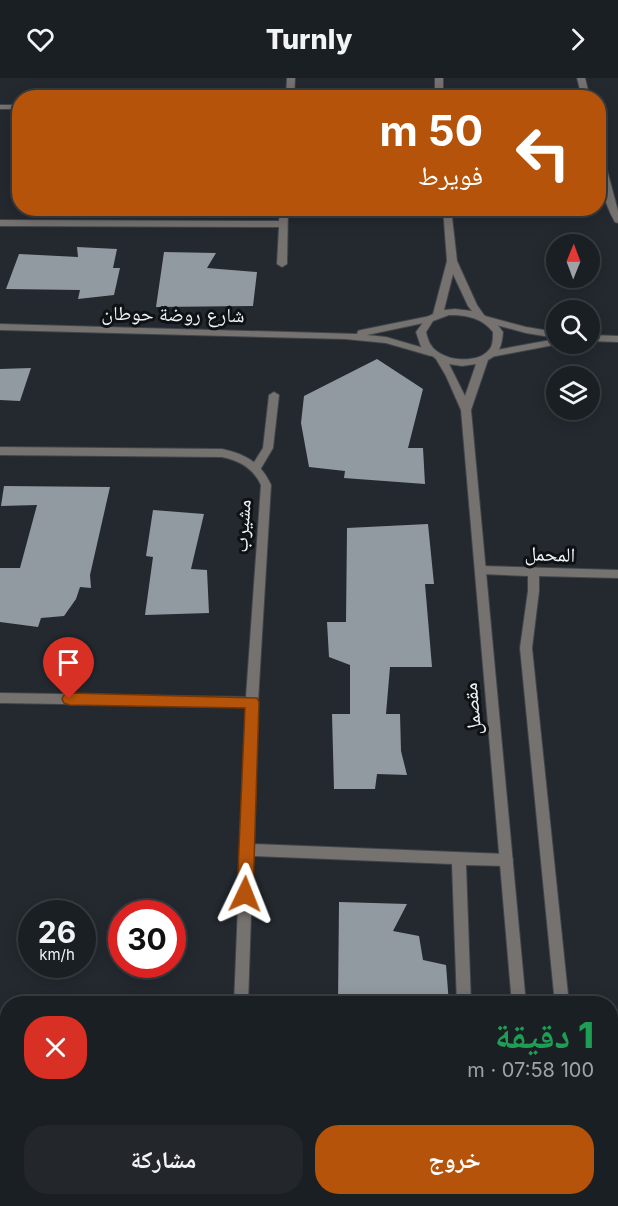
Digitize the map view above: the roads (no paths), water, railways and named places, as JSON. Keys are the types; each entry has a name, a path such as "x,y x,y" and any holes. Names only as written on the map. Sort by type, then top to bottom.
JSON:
{"street":[{"path":"606,182 618,220"},
{"path":"282,264 283,216"},
{"path":"448,216 452,261 472,306 498,332 497,348 487,357"},
{"path":"0,223 282,224"},
{"path":"452,261 434,317 421,332 422,339 435,355 462,363 546,344"},
{"path":"434,317 459,312 546,333"},
{"name":"شارع روضة حوطان","path":"345,336 434,317"},
{"name":"شارع روضة حوطان","path":"0,327 345,336 386,340 435,355"},
{"path":"600,339 618,339"},
{"name":"مقصمل","path":"435,355 451,376 466,410 518,996"},
{"name":"مقصمل","path":"466,410 472,388 487,357"},
{"path":"0,451 222,453 246,460 256,467 268,448 274,395"},
{"name":"مشيرب","path":"241,996 252,702 266,485 256,467"},
{"name":"المحمل","path":"482,570 618,574"},
{"path":"533,572 534,593 527,625 526,648 561,996"},
{"path":"0,698 252,702"},
{"path":"247,850 506,861"},
{"path":"459,858 464,996"}]}
